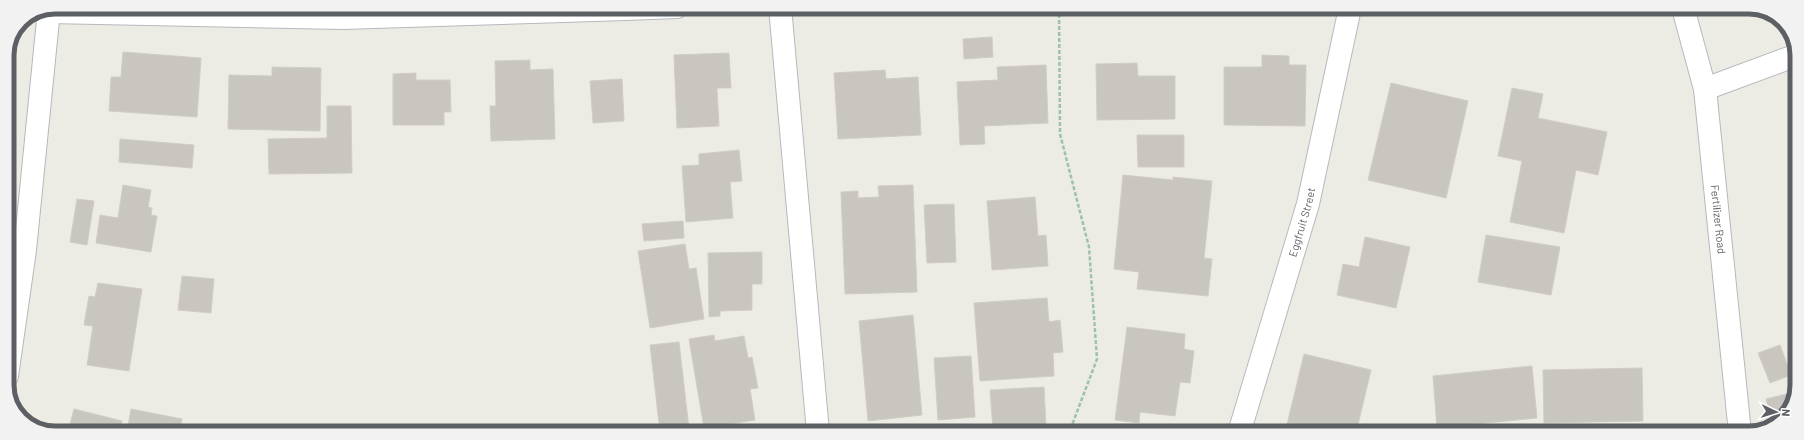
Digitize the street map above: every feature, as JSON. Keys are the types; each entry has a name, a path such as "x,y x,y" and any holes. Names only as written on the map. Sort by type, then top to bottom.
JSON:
{"street":[{"path":"175,14 343,18 456,14"},
{"path":"781,14 817,426"},
{"name":"Eggfruit Street","path":"1241,426 1308,204 1349,14"},
{"name":"Fertilizer Road","path":"1685,14 1705,89 1739,426"},
{"path":"14,277 16,249 48,15"},
{"path":"1705,89 1790,58"}],"path":[{"path":"1059,14 1060,134 1089,247 1096,360 1072,426"}],"building":[{"path":"992,37 993,57 964,59 963,39"},
{"path":"123,52 201,58 197,117 109,111 111,77 121,77"},
{"path":"729,53 731,88 717,88 719,126 677,128 674,55"},
{"path":"1262,55 1289,56 1289,65 1306,65 1305,126 1224,125 1224,67 1262,67"},
{"path":"530,60 530,70 553,69 555,139 491,141 490,106 496,106 495,61"},
{"path":"1137,63 1138,76 1175,76 1175,119 1097,120 1096,64"},
{"path":"1046,65 1048,123 984,126 985,144 960,145 957,82 998,80 997,67"},
{"path":"272,67 321,68 320,131 228,129 229,75 272,76"},
{"path":"885,70 886,79 918,77 921,135 838,139 834,73"},
{"path":"416,73 416,80 450,80 451,112 444,112 444,125 393,125 393,74"},
{"path":"622,79 624,121 593,123 590,81"},
{"path":"1391,83 1468,101 1446,198 1368,180"},
{"path":"1512,88 1543,94 1538,118 1607,132 1598,175 1576,170 1564,233 1510,222 1522,161 1498,156"},
{"path":"327,106 351,106 352,173 269,174 268,139 327,138"},
{"path":"1137,135 1184,135 1184,167 1138,167"},
{"path":"120,139 194,145 192,168 119,162"},
{"path":"739,150 742,181 730,182 733,218 686,222 682,166 699,165 699,154"},
{"path":"1123,175 1173,180 1173,177 1212,181 1204,258 1212,259 1208,296 1137,289 1139,272 1114,269"},
{"path":"123,185 151,190 148,207 152,208 151,215 157,216 151,252 96,243 100,215 118,218"},
{"path":"913,185 917,292 845,294 841,192 858,191 858,198 879,197 878,186"},
{"path":"1035,197 1038,236 1046,235 1048,266 992,270 987,201"},
{"path":"77,199 94,201 87,245 70,242"},
{"path":"954,204 956,262 927,263 924,205"},
{"path":"683,221 684,238 644,241 642,224"},
{"path":"1486,235 1560,247 1551,295 1478,282"},
{"path":"1365,237 1410,247 1396,308 1337,295 1343,264 1359,267"},
{"path":"685,244 689,269 696,268 704,319 650,328 638,251"},
{"path":"762,252 762,284 752,284 752,310 720,311 720,316 709,317 708,253"},
{"path":"182,276 214,279 211,313 178,310"},
{"path":"98,283 142,289 129,371 87,365 93,326 84,325 89,296 95,297"},
{"path":"1047,298 1049,322 1060,320 1063,352 1053,353 1054,376 980,381 974,303"},
{"path":"913,315 922,415 868,421 859,321"},
{"path":"1127,327 1185,334 1184,349 1194,351 1190,383 1180,382 1175,416 1140,412 1139,423 1115,420"},
{"path":"714,335 715,341 744,336 748,358 752,357 758,388 750,389 755,420 717,426 704,426 689,339"},
{"path":"679,342 689,426 659,426 650,345"},
{"path":"1780,345 1790,375 1770,383 1758,353"},
{"path":"1304,354 1371,370 1358,426 1287,426"},
{"path":"971,356 975,417 938,420 934,358"},
{"path":"1532,366 1537,418 1457,426 1437,426 1433,376"},
{"path":"1642,368 1643,421 1544,423 1543,370"},
{"path":"1044,387 1046,426 993,426 990,390"},
{"path":"1789,393 1783,408 1771,419 1766,399"},
{"path":"74,409 122,421 121,426 70,426"},
{"path":"131,409 182,419 180,426 128,426"}]}
